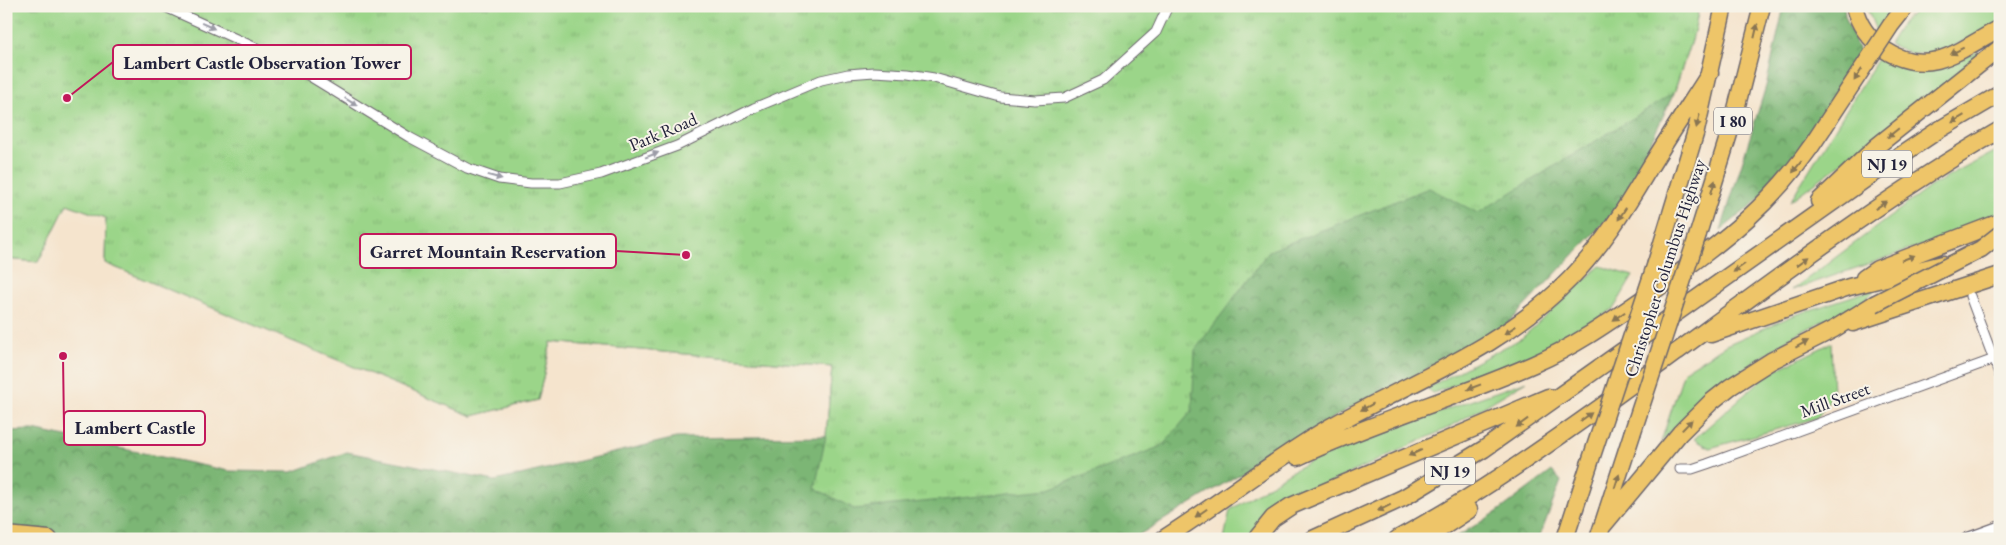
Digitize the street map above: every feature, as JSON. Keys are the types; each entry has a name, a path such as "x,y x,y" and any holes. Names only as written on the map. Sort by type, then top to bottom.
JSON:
{"highway":[{"name":"Christopher Columbus Highway","path":"1564,536 1656,263 1683,176 1710,73 1724,6"},
{"name":"Christopher Columbus Highway","path":"1600,533 1733,121 1762,6"},
{"path":"1854,6 1860,24 1874,43 1894,55 1914,61 1926,62 1947,56 2000,28"},
{"path":"1221,499 1299,456 1533,365 1594,332 1696,262 1745,223 1783,185 1799,165 1891,25 1906,6"},
{"path":"1778,240 1877,146 2000,48"},
{"path":"1163,539 1328,428 1497,339 1553,296 1586,262 1613,227 1710,73"},
{"name":"NJ 19","path":"1313,539 1374,512 1428,483 1484,449 1902,154 2000,94"},
{"name":"NJ 19","path":"1397,539 1488,485 1693,341 1881,205 2000,130"},
{"path":"1849,288 1878,270 2000,222"},
{"path":"1600,533 1680,433 1711,402 1730,387 1771,361 1876,310 1981,249 2000,234"},
{"path":"1693,341 1849,288 1936,267 2000,245"},
{"path":"1876,310 2000,275"},
{"path":"1256,539 1274,518 1291,506 1576,385"},
{"path":"1425,539 1485,500 1488,485"},
{"path":"6,534 49,539"}],"street":[{"name":"Park Road","path":"163,6 284,61 409,137 467,168 499,179 531,183 560,183 602,174 677,146 754,108 812,84 848,74 874,72 908,74 934,78 1000,97 1036,100 1064,98 1103,80 1156,32 1168,6"},
{"path":"1970,296 1997,358 2000,376"},
{"name":"Mill Street","path":"1680,469 1692,469 1997,358"},
{"path":"1967,539 2000,527"}],"green space":[{"path":"6,6 1699,6 1695,28 1674,93 1621,205 1499,333 1348,409 1132,539 6,539 6,431 33,430 229,471 292,472 347,452 495,481 676,438 826,436 832,367 551,342 538,400 472,416 105,263 106,218 67,204 38,262 6,259"},
{"path":"6,6 1699,6 1695,28 1674,93 1478,213 1429,188 1269,251 1195,350 1192,411 1162,446 1049,489 854,509 815,488 826,436 832,367 551,342 538,400 472,416 105,263 106,218 67,204 38,262 6,259"},
{"path":"1784,6 1844,6 1845,16 1859,51 1829,109 1782,176 1751,206 1721,230 1766,86"},
{"path":"1866,6 1897,6 1877,33"},
{"path":"1921,6 2000,6 2000,23 1939,53 1913,54 1889,44 1903,22"},
{"path":"1979,51 1979,54 1915,110 1790,201 1881,54 1943,66"},
{"path":"2000,149 2000,216 1976,227 1792,290 1931,186"},
{"path":"1600,266 1633,276 1614,308 1561,344 1433,393 1427,388 1522,338"},
{"path":"1877,288 1866,299 1791,337 1702,398 1661,442 1684,371 1726,345 1792,316"},
{"path":"1831,343 1833,394 1817,418 1710,448 1694,439 1768,374"},
{"path":"1527,381 1450,427 1271,510 1252,539 1224,539 1230,510 1292,471 1339,447"},
{"path":"1552,471 1561,481 1539,539 1453,539 1497,512"}],"place":[{"name":"Lambert Castle Observation Tower","path":"67,98"},
{"name":"Garret Mountain Reservation","path":"686,255"},
{"name":"Lambert Castle","path":"63,356"}]}
